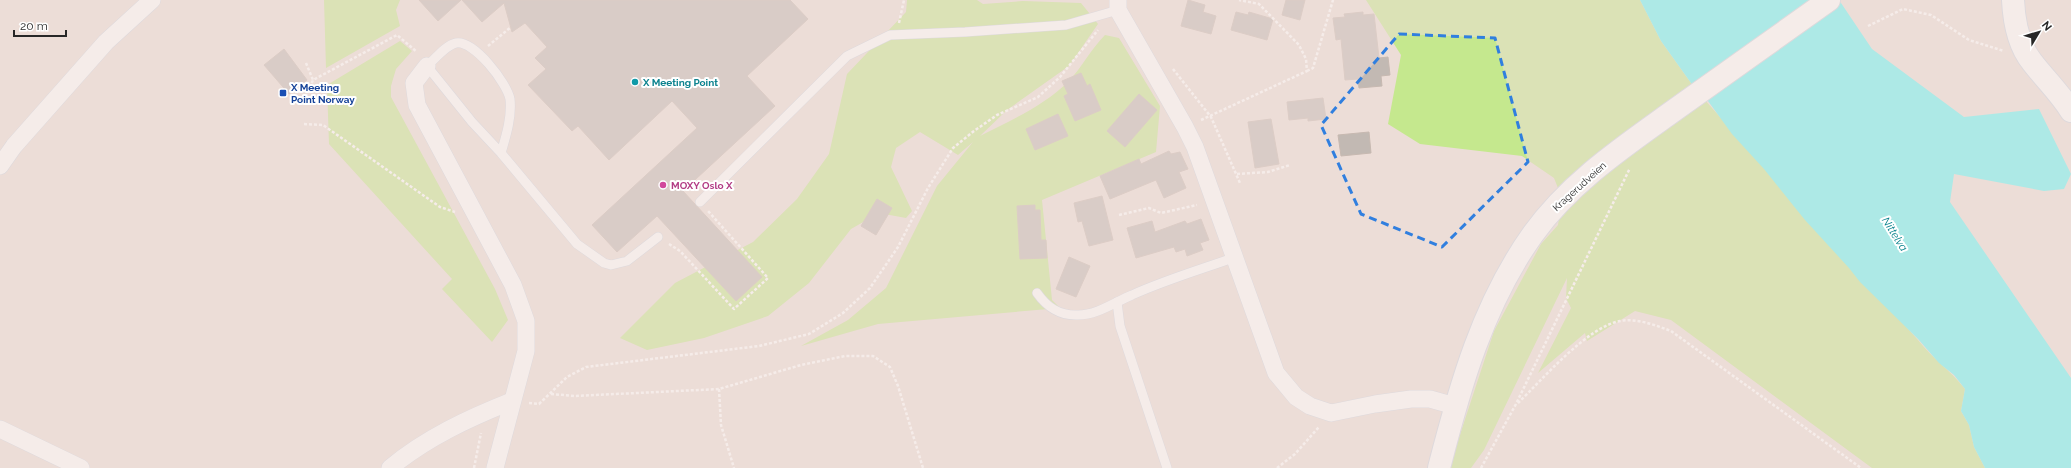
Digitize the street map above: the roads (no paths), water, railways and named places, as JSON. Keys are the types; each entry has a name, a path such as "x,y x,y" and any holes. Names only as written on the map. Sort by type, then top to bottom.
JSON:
{"main road":[{"name":"Kragerudveien","path":"1438,468 1455,406 1487,313 1533,233 1560,201 1620,150 1829,0"},
{"path":"2013,0 2016,23 2024,49 2031,61 2054,87 2071,111"}],"street":[{"path":"0,166 14,146 106,42 152,0"},
{"path":"1120,10 1185,127 1195,148 1233,258 1276,373 1296,397 1310,406 1331,413 1375,404 1411,399 1430,399 1455,406"},
{"path":"427,66 414,83 417,105 513,285 526,321 526,352 494,468"},
{"path":"390,468 403,457 444,431 512,401"},
{"path":"0,429 81,468"}],"lane":[{"path":"700,202 847,56 890,35 965,32 1066,25 1120,10"},
{"path":"501,153 509,126 510,98 503,82 478,53 467,46 457,43 447,48 427,66 472,122 501,153 576,244 604,263 611,265 627,261 658,237"},
{"path":"1037,293 1042,300 1054,310 1070,315 1093,312 1166,281 1233,258"},
{"path":"1117,302 1120,326 1167,468"}],"water":[{"name":"Nittelva","path":"1640,0 1839,0 1872,49 1964,117 2039,109 2071,174 2064,189 2044,191 1954,174 1950,202 2071,378 2071,468 1985,468 1974,447 1969,425 1961,411 1965,389 1954,375 1939,363 1918,339 1860,282 1805,220 1764,169 1732,134 1708,101 1696,90 1661,41"}],"place":[{"name":"X Meeting Point","path":"635,82"},
{"name":"X Meeting Point Norway","path":"283,93"},
{"name":"MOXY Oslo X","path":"663,185"}]}
